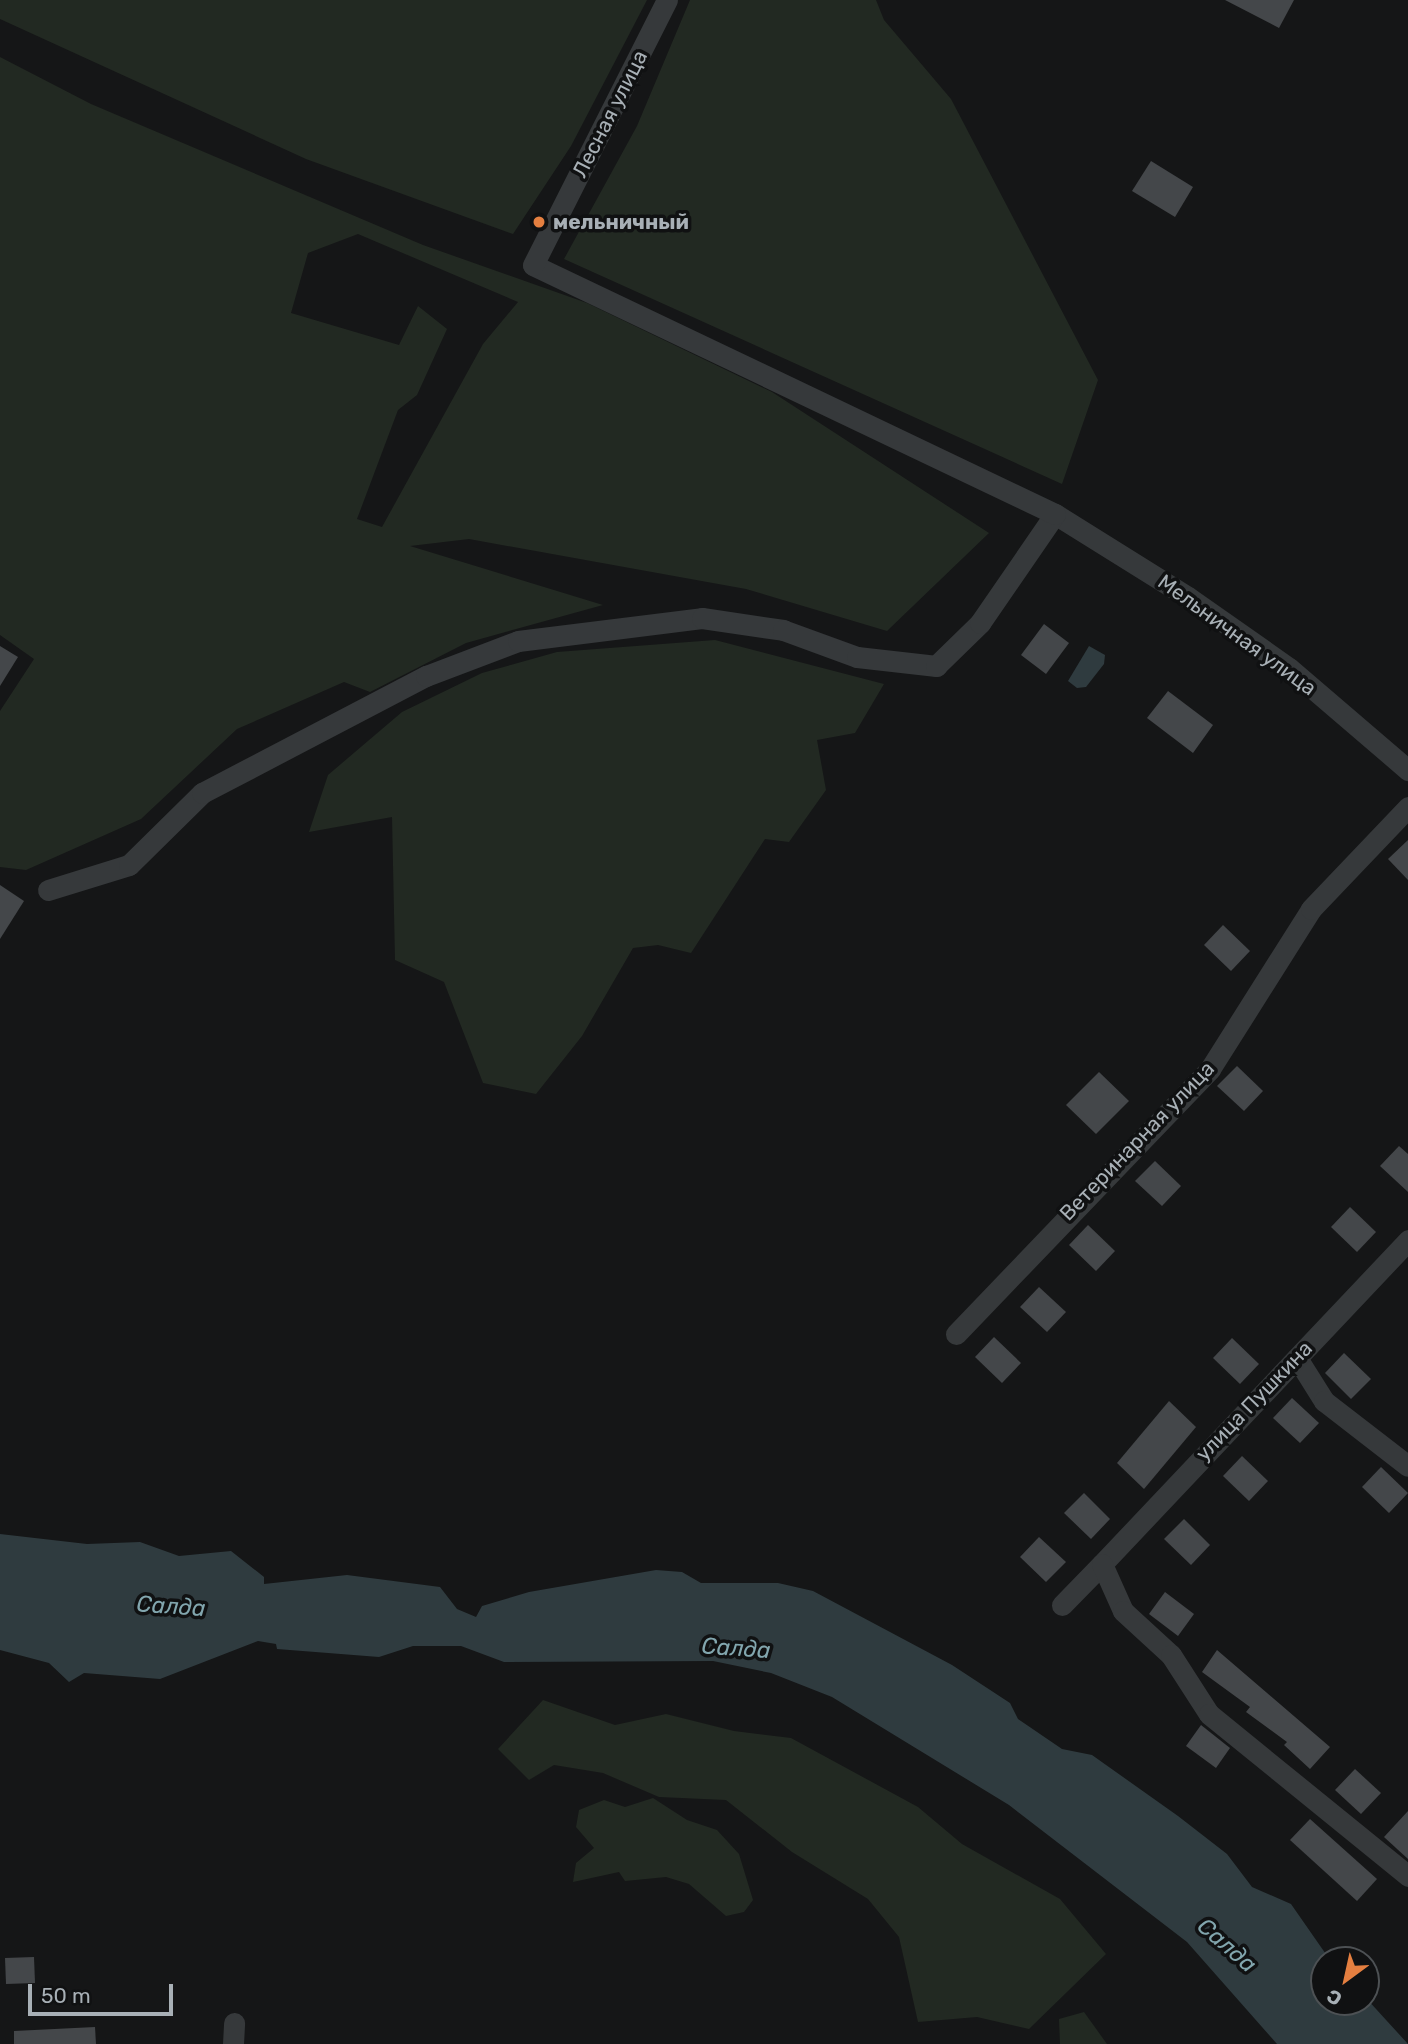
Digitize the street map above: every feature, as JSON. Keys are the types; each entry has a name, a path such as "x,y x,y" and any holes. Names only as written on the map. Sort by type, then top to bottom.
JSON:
{"street":[{"name":"Лесная улица","path":"533,265 667,0"},
{"name":"Мельничная улица","path":"533,265 1055,514 1188,597 1289,668 1408,770"},
{"path":"48,890 129,864 202,793 426,676 518,641 702,618 783,630 857,657 936,666 980,623 1055,514"},
{"name":"Ветеринарная улица","path":"956,1334 1210,1069 1311,909 1408,807"},
{"name":"улица Пушкина","path":"1062,1605 1408,1240"},
{"path":"1297,1358 1324,1401 1408,1466"},
{"path":"1102,1564 1123,1611 1171,1655 1209,1714 1408,1876"}],"shaded area":[{"path":"0,0 647,0 571,146 513,234 306,159 0,19"},
{"path":"690,0 876,0 884,20 951,99 1098,380 1062,484 564,259 637,126"},
{"path":"0,57 91,104 423,245 587,303 772,392 989,533 887,631 746,589 469,539 410,546 603,605 466,643 370,692 344,682 237,729 141,819 26,870 0,867 0,711 34,659 0,635","holes":["358,234 518,302 483,344 382,527 357,519 398,410 417,395 447,329 418,306 399,345 291,313 308,253"]},
{"path":"715,640 884,684 855,733 817,740 826,790 789,842 765,839 691,953 658,945 633,948 582,1036 536,1094 483,1083 444,982 395,960 392,817 309,832 328,775 402,712 482,673 557,652"},
{"path":"543,1700 615,1725 666,1714 734,1731 791,1738 918,1807 962,1844 1060,1899 1106,1954 1029,2029 977,2017 918,2022 899,1937 868,1899 792,1852 726,1800 659,1797 603,1773 554,1765 529,1780 498,1749"},
{"path":"653,1798 687,1820 717,1830 739,1854 753,1900 744,1912 726,1916 689,1884 666,1877 625,1881 619,1872 573,1882 576,1863 594,1848 576,1827 579,1810 604,1800 625,1807"},
{"path":"1084,2012 1107,2044 1060,2044 1059,2019"}],"water":[{"path":"1089,646 1105,655 1104,664 1086,687 1077,688 1068,681"},
{"name":"Салда","path":"0,1534 87,1544 140,1542 179,1556 231,1551 264,1577 264,1584 347,1575 440,1587 457,1609 476,1617 482,1606 529,1592 656,1570 682,1572 701,1583 778,1583 813,1591 952,1665 1010,1703 1018,1719 1062,1749 1092,1755 1178,1816 1227,1854 1252,1887 1291,1904 1320,1946 1310,1946 1310,2016 1380,2016 1380,2013 1408,2044 1277,2044 1187,1942 1009,1805 832,1697 771,1673 713,1661 504,1662 461,1646 413,1646 379,1657 277,1649 276,1644 258,1641 160,1679 84,1673 69,1682 49,1663 0,1650"}],"building":[{"path":"1225,0 1294,0 1279,28"},
{"path":"1151,161 1193,187 1175,217 1132,191"},
{"path":"1044,624 1069,643 1046,674 1021,655"},
{"path":"0,646 18,657 0,686"},
{"path":"1168,691 1213,725 1193,753 1147,718"},
{"path":"1408,840 1408,880 1388,859"},
{"path":"0,885 24,901 0,939"},
{"path":"1223,925 1250,951 1231,971 1204,945"},
{"path":"1237,1066 1263,1091 1244,1111 1217,1086"},
{"path":"1099,1072 1129,1101 1096,1134 1066,1105"},
{"path":"1399,1146 1408,1154 1408,1192 1380,1166"},
{"path":"1155,1161 1181,1186 1162,1206 1135,1181"},
{"path":"1350,1207 1376,1232 1357,1252 1331,1227"},
{"path":"1088,1225 1115,1251 1096,1271 1069,1245"},
{"path":"1039,1287 1066,1312 1047,1332 1020,1307"},
{"path":"994,1337 1021,1363 1002,1383 975,1357"},
{"path":"1232,1338 1259,1364 1240,1384 1213,1358"},
{"path":"1344,1353 1371,1379 1351,1399 1325,1373"},
{"path":"1292,1398 1319,1423 1300,1443 1273,1418"},
{"path":"1169,1401 1196,1427 1144,1489 1117,1463"},
{"path":"1242,1456 1268,1481 1249,1501 1223,1476"},
{"path":"1381,1467 1408,1493 1389,1513 1362,1487"},
{"path":"1084,1493 1110,1519 1091,1539 1064,1513"},
{"path":"1184,1519 1210,1545 1191,1565 1164,1539"},
{"path":"1039,1537 1066,1562 1046,1582 1020,1557"},
{"path":"1165,1592 1194,1614 1178,1636 1149,1614"},
{"path":"1217,1650 1330,1747 1310,1769 1284,1745 1287,1742 1246,1712 1250,1707 1202,1672"},
{"path":"1201,1725 1230,1748 1216,1768 1186,1746"},
{"path":"1355,1769 1381,1793 1361,1814 1335,1790"},
{"path":"1408,1811 1408,1859 1384,1837"},
{"path":"1310,1819 1377,1879 1357,1901 1290,1840"},
{"path":"34,1957 35,1983 6,1984 5,1958"},
{"path":"95,2027 96,2044 14,2044 14,2031"}],"place":[{"name":"мельничный","path":"539,222"}]}
